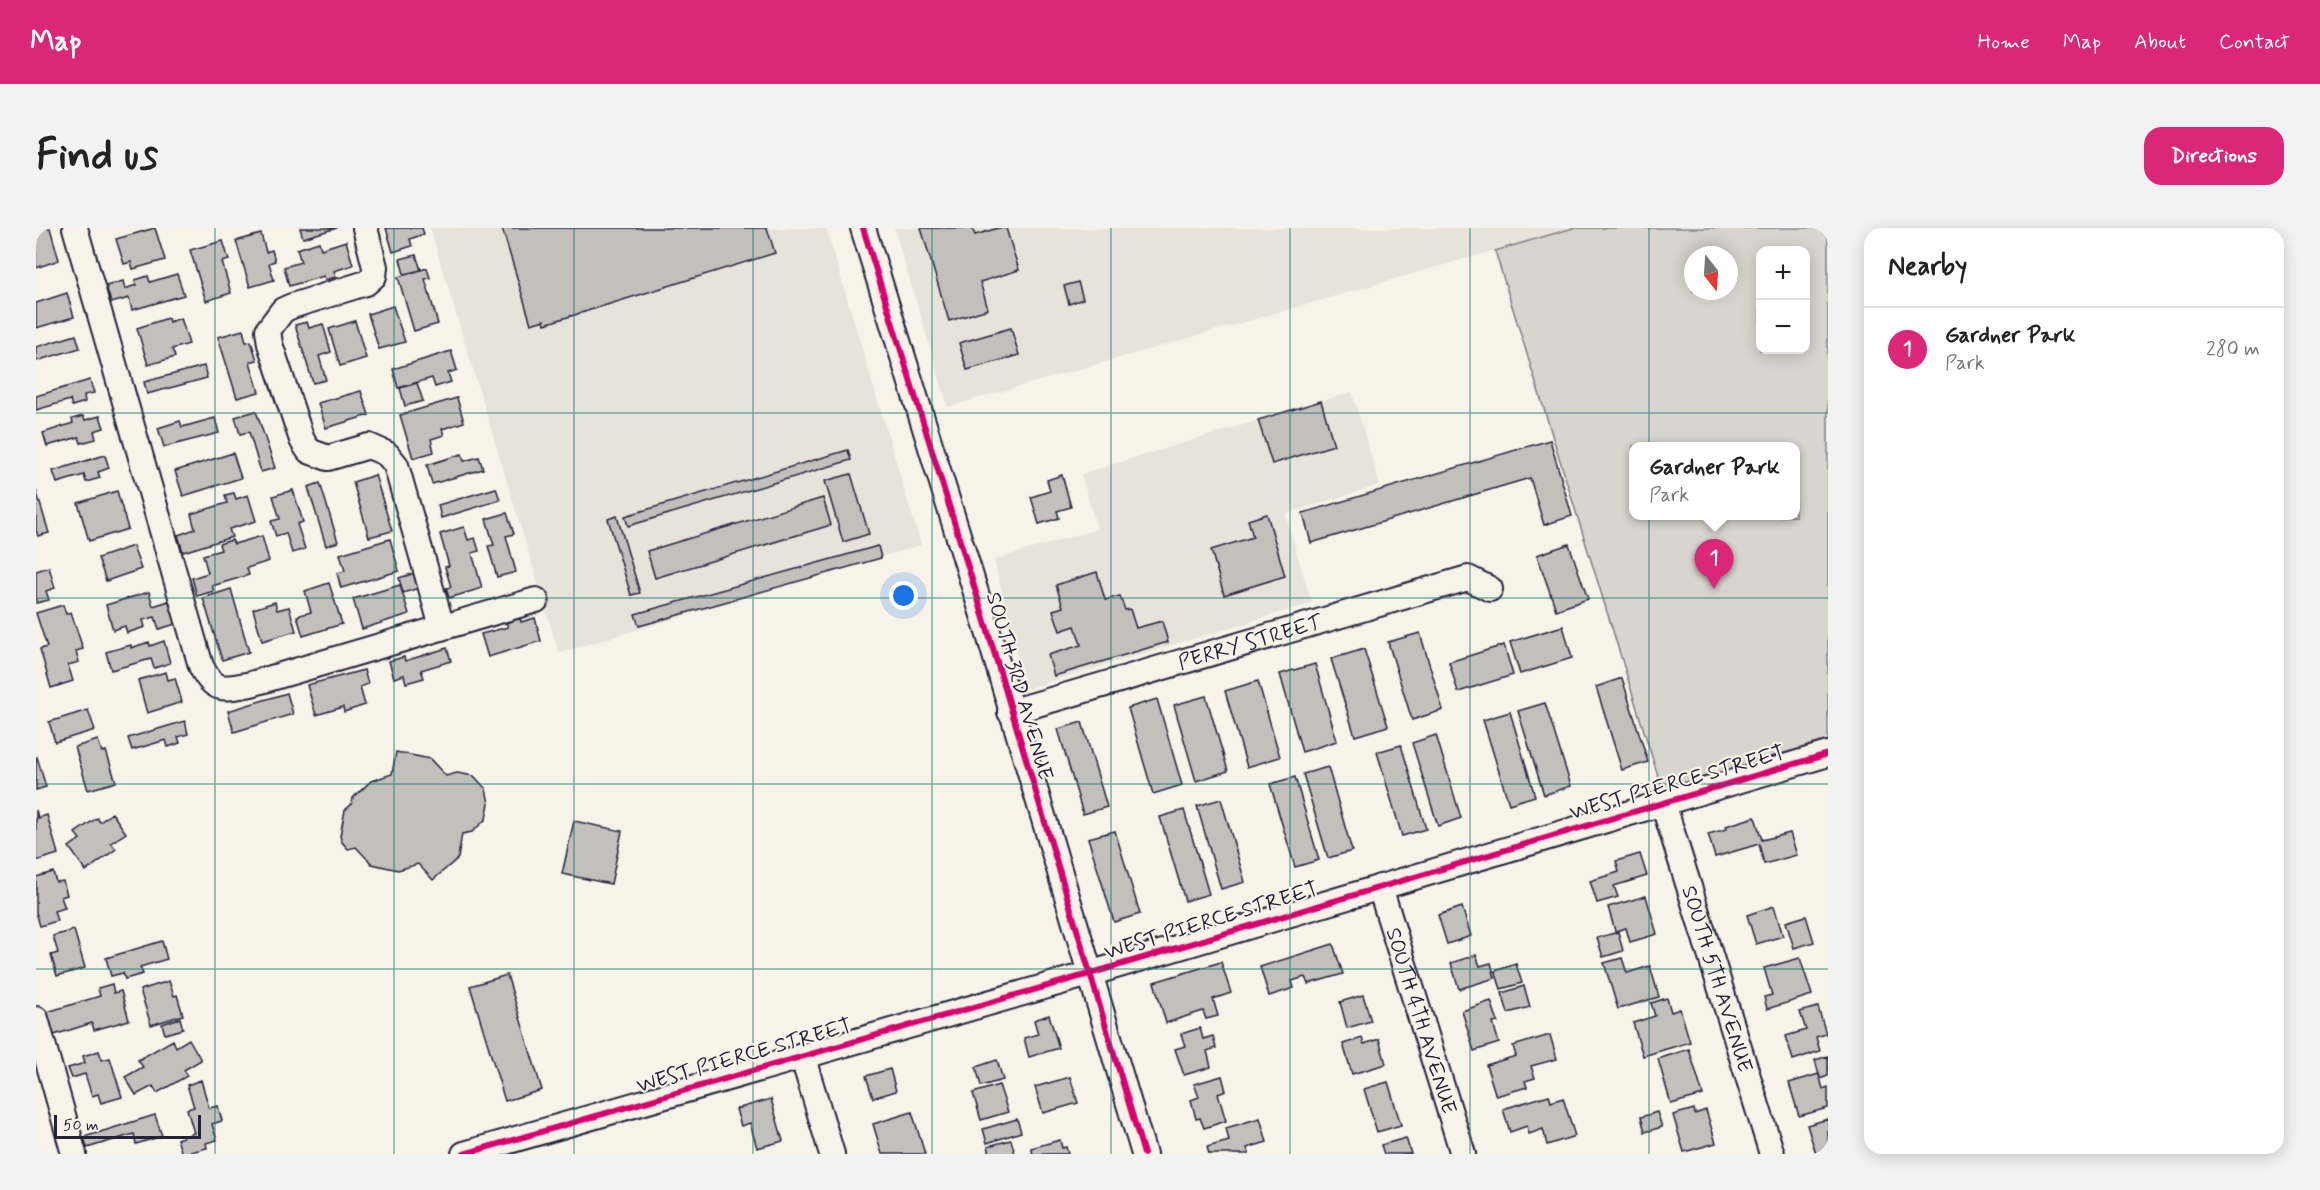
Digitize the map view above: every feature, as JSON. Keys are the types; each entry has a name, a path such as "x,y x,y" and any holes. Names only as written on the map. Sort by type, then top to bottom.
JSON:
{"street":[{"path":"75,228 201,666 208,682 217,687 231,688 251,684 536,600"},
{"path":"365,228 375,267 374,276 366,283 283,310 268,330 270,344 302,440 309,451 328,458 369,446 387,454 396,465 442,627"},
{"name":"SOUTH 3RD AVENUE","path":"863,228 982,613 1144,1154"},
{"name":"PERRY STREET","path":"1010,712 1468,578 1490,589"},
{"name":"WEST PIERCE STREET","path":"464,1154 520,1146 802,1055 1089,974 1828,754"},
{"name":"SOUTH 5TH AVENUE","path":"1663,803 1772,1154"},
{"name":"SOUTH 4TH AVENUE","path":"1380,887 1463,1154"},
{"path":"36,1018 74,1154"},
{"path":"802,1055 832,1154"}],"shaded area":[{"path":"430,228 826,228 921,545 559,653"},
{"path":"894,228 1573,228 948,407"},
{"path":"1573,228 1828,228 1828,741 1662,789 1495,251"},
{"path":"1352,392 1380,485 1285,514 1312,603 1026,689 994,560 1097,529 1081,474"}],"building":[{"path":"36,228 50,228 59,260 36,268"},
{"path":"155,228 165,260 133,269 131,262 124,264 116,239"},
{"path":"300,228 337,228 303,238"},
{"path":"386,228 422,228 424,234 410,239 412,246 393,252"},
{"path":"502,228 767,228 775,253 545,324 544,320 531,324"},
{"path":"921,228 972,228 975,235 1006,228 1019,270 980,282 988,309 949,321"},
{"path":"261,234 266,252 272,250 275,261 269,263 274,280 250,287 236,241"},
{"path":"223,241 229,260 222,262 231,293 206,301 190,250"},
{"path":"346,241 353,265 334,271 336,277 325,280 324,276 289,286 284,267 301,262 297,249 319,242 321,249"},
{"path":"416,255 421,270 404,274 400,259"},
{"path":"427,268 430,278 425,279 438,324 414,331 398,277"},
{"path":"177,274 184,295 132,310 129,298 111,303 106,286 123,281 125,289 136,285 135,280 148,276 150,282"},
{"path":"1078,282 1083,299 1069,304 1064,286"},
{"path":"67,293 74,317 36,328 36,303"},
{"path":"393,306 405,342 379,349 368,314"},
{"path":"168,318 169,322 181,318 189,344 172,349 175,357 148,365 137,328"},
{"path":"355,321 366,358 340,366 329,329"},
{"path":"307,322 309,328 323,324 331,352 319,356 326,380 313,383 295,325"},
{"path":"1011,328 1019,355 967,370 959,343"},
{"path":"243,330 246,342 251,341 257,360 250,362 259,392 237,398 218,337"},
{"path":"76,335 80,348 36,361 36,347"},
{"path":"451,351 457,370 448,373 451,382 435,387 432,378 398,388 393,369"},
{"path":"204,366 207,378 147,394 144,382"},
{"path":"90,380 94,393 84,395 85,402 72,406 70,400 36,410 36,396"},
{"path":"417,383 423,401 405,406 400,388"},
{"path":"361,391 369,415 326,428 318,403"},
{"path":"457,398 464,422 442,429 444,435 431,439 434,452 413,458 400,415"},
{"path":"1321,401 1334,445 1272,464 1258,420"},
{"path":"256,411 275,468 261,472 249,432 240,434 235,417"},
{"path":"83,416 85,420 100,416 104,428 94,431 96,439 81,443 79,437 47,446 43,433 73,423 72,419"},
{"path":"215,418 219,433 164,447 158,428 180,421 182,427"},
{"path":"1550,440 1572,516 1544,525 1530,478 1311,543 1303,513"},
{"path":"848,450 851,460 628,526 625,516"},
{"path":"233,453 241,478 183,496 175,471"},
{"path":"462,454 464,461 479,457 483,469 432,484 427,465"},
{"path":"105,455 109,468 98,472 100,478 86,482 84,475 57,483 53,471"},
{"path":"851,474 869,534 843,542 825,481"},
{"path":"375,475 392,531 369,537 353,482"},
{"path":"1062,475 1071,507 1057,511 1059,518 1039,524 1031,497 1050,491 1047,480"},
{"path":"320,483 338,542 326,546 308,487"},
{"path":"496,488 500,500 441,518 438,505"},
{"path":"36,490 49,533 38,536 36,530"},
{"path":"293,490 303,522 297,524 305,549 292,553 286,533 276,536 271,521 280,519 273,496"},
{"path":"117,491 128,529 89,541 78,503"},
{"path":"234,493 236,499 248,495 256,521 229,529 232,537 183,552 178,535 195,529 191,514 227,503 225,495"},
{"path":"823,498 831,525 655,578 647,551"},
{"path":"507,513 514,534 506,536 516,572 497,577 488,546 494,545 486,519"},
{"path":"1267,514 1285,576 1224,595 1211,550 1253,537 1248,520"},
{"path":"617,516 640,593 631,595 608,519"},
{"path":"464,527 468,540 475,538 479,551 472,553 482,588 449,598 446,588 451,587 445,567 449,566 440,534"},
{"path":"262,536 269,561 247,568 249,575 212,586 214,591 197,596 192,578 208,573 203,555 221,550 219,544 232,540 234,544"},
{"path":"390,539 399,571 341,588 337,573 345,571 340,554"},
{"path":"1569,544 1588,599 1556,610 1537,555"},
{"path":"133,546 141,569 106,581 98,558"},
{"path":"878,546 881,558 639,626 635,614"},
{"path":"49,567 55,588 46,591 49,600 36,603 36,571"},
{"path":"1097,572 1105,600 1120,596 1125,610 1130,609 1136,628 1162,621 1168,642 1054,676 1048,655 1081,645 1075,626 1060,631 1053,610 1063,607 1056,585"},
{"path":"415,573 419,588 403,593 399,578"},
{"path":"329,583 342,624 303,636 297,616 311,612 305,591"},
{"path":"400,585 409,614 362,629 353,599"},
{"path":"231,589 249,652 222,660 203,598"},
{"path":"149,592 153,606 169,601 176,624 159,629 155,617 143,620 145,627 127,633 125,626 113,630 106,605"},
{"path":"275,602 277,610 289,607 296,631 262,641 253,609"},
{"path":"63,605 66,614 71,612 83,649 76,651 79,662 68,665 73,681 51,688 40,649 47,647 36,613"},
{"path":"520,618 521,622 535,618 541,641 488,657 481,634 508,627 506,623"},
{"path":"1563,626 1572,658 1520,674 1510,642"},
{"path":"1420,633 1443,710 1412,720 1388,642"},
{"path":"164,641 170,663 154,668 151,659 111,670 106,652 149,642 150,646"},
{"path":"1504,645 1513,675 1458,692 1449,662"},
{"path":"447,648 451,661 421,670 424,678 406,683 404,675 394,678 389,661 404,657 405,661"},
{"path":"1364,649 1388,726 1355,736 1331,659"},
{"path":"1315,664 1337,741 1302,752 1280,674"},
{"path":"364,670 368,684 360,687 365,705 344,712 343,707 316,715 307,685"},
{"path":"166,672 168,680 175,678 182,702 147,713 138,680"},
{"path":"1622,678 1648,762 1622,770 1596,687"},
{"path":"1258,681 1280,757 1247,767 1225,691"},
{"path":"287,693 293,714 234,732 228,711"},
{"path":"1206,696 1228,771 1196,781 1174,705"},
{"path":"1157,699 1182,785 1153,794 1128,708"},
{"path":"1545,703 1571,786 1544,795 1518,711"},
{"path":"88,710 95,730 55,742 49,722"},
{"path":"1510,712 1535,796 1509,804 1483,720"},
{"path":"185,721 188,734 178,737 180,743 168,747 166,740 132,750 128,738"},
{"path":"1082,722 1107,807 1083,814 1058,729"},
{"path":"1436,735 1461,818 1438,826 1412,743"},
{"path":"98,740 102,752 106,751 116,782 88,790 75,747"},
{"path":"1401,745 1426,829 1402,836 1377,752"},
{"path":"396,752 430,759 446,776 457,773 474,776 486,789 489,803 486,819 472,832 462,834 458,858 433,880 418,864 398,870 372,864 356,847 348,849 340,836 345,810 351,805 353,798 371,781 392,774"},
{"path":"36,758 46,787 36,790"},
{"path":"1328,767 1352,851 1328,858 1303,774"},
{"path":"1295,777 1319,860 1295,867 1270,784"},
{"path":"1221,799 1245,882 1221,889 1197,806"},
{"path":"36,810 38,818 47,815 58,854 36,861"},
{"path":"1184,810 1209,894 1185,901 1160,817"},
{"path":"112,813 126,833 111,843 116,849 86,871 69,847 80,839 75,833 97,818 100,822"},
{"path":"1755,817 1762,840 1790,833 1797,855 1764,864 1759,844 1715,857 1708,834"},
{"path":"574,821 622,831 611,884 562,874"},
{"path":"1115,831 1140,914 1114,922 1088,838"},
{"path":"1640,854 1647,876 1614,886 1618,897 1597,903 1590,881 1619,872 1616,861"},
{"path":"53,872 56,882 63,881 67,895 61,897 65,908 54,911 57,921 40,926 36,912 36,877"},
{"path":"1646,896 1657,934 1630,942 1626,928 1615,931 1608,907"},
{"path":"1774,906 1783,936 1756,944 1747,915"},
{"path":"1462,907 1471,936 1447,944 1438,915"},
{"path":"1806,916 1814,942 1794,948 1786,922"},
{"path":"74,930 85,968 57,976 51,955 58,953 53,936"},
{"path":"1618,932 1623,951 1603,957 1597,938"},
{"path":"162,941 167,959 140,967 143,974 125,979 123,973 111,976 106,958"},
{"path":"1333,944 1343,974 1308,984 1305,977 1292,981 1294,988 1269,996 1260,967"},
{"path":"1476,955 1480,966 1491,963 1495,978 1459,989 1451,963"},
{"path":"1622,958 1627,973 1650,966 1659,997 1618,1009 1604,963"},
{"path":"1800,958 1812,995 1767,1009 1764,997 1772,995 1764,968"},
{"path":"1221,962 1231,993 1213,999 1218,1016 1206,1019 1203,1011 1166,1023 1154,982"},
{"path":"1516,964 1522,983 1501,989 1495,971"},
{"path":"507,975 542,1090 505,1101 470,986"},
{"path":"169,981 174,996 177,995 183,1015 151,1025 140,990"},
{"path":"112,984 114,993 121,991 129,1020 94,1030 92,1023 54,1035 47,1012 100,996 98,988"},
{"path":"1524,986 1530,1007 1508,1013 1502,993"},
{"path":"1363,995 1371,1021 1347,1028 1340,1002"},
{"path":"1667,998 1671,1012 1680,1009 1690,1042 1643,1056 1633,1023 1655,1016 1651,1003"},
{"path":"1491,1001 1498,1022 1493,1023 1499,1043 1474,1051 1462,1011"},
{"path":"1818,1007 1826,1034 1816,1037 1820,1051 1793,1060 1786,1036 1806,1030 1800,1012"},
{"path":"1049,1015 1059,1048 1029,1057 1024,1038 1038,1034 1034,1020"},
{"path":"180,1018 183,1029 165,1034 162,1024"},
{"path":"1200,1028 1203,1039 1213,1036 1216,1048 1207,1051 1211,1067 1184,1075 1175,1049 1185,1046 1181,1034"},
{"path":"1550,1035 1557,1059 1531,1066 1535,1078 1525,1081 1527,1087 1496,1096 1486,1065 1516,1056 1513,1046"},
{"path":"1362,1038 1364,1044 1379,1039 1386,1064 1352,1074 1343,1044"},
{"path":"189,1039 201,1060 184,1070 187,1076 157,1093 153,1086 136,1095 125,1077 143,1067 138,1060 173,1040 176,1047"},
{"path":"1689,1049 1703,1095 1671,1104 1658,1059"},
{"path":"99,1051 102,1060 110,1058 122,1097 101,1103 98,1094 92,1096 85,1074 72,1078 68,1068 85,1063 83,1056"},
{"path":"1828,1056 1828,1076 1820,1079 1815,1060"},
{"path":"997,1060 1003,1080 981,1086 976,1067"},
{"path":"890,1069 896,1091 873,1098 866,1076"},
{"path":"1819,1074 1823,1089 1828,1087 1828,1108 1799,1116 1789,1083"},
{"path":"1222,1076 1226,1091 1218,1094 1226,1121 1204,1128 1200,1118 1196,1119 1191,1100 1199,1097 1194,1084"},
{"path":"1070,1077 1078,1103 1043,1113 1035,1087"},
{"path":"201,1080 209,1108 218,1106 222,1121 212,1124 217,1140 206,1143 207,1148 182,1154 177,1139 194,1133 187,1109 194,1107 187,1085"},
{"path":"1388,1082 1401,1125 1377,1132 1364,1089"},
{"path":"999,1085 1008,1112 981,1120 973,1093"},
{"path":"1549,1095 1551,1102 1563,1098 1575,1136 1547,1145 1543,1129 1529,1134 1527,1126 1510,1132 1503,1109"},
{"path":"771,1099 783,1141 757,1148 750,1123 741,1126 736,1109"},
{"path":"1694,1109 1695,1114 1706,1110 1716,1143 1684,1152 1673,1115"},
{"path":"912,1112 925,1154 882,1154 873,1124"},
{"path":"1657,1112 1662,1127 1645,1132 1641,1117"},
{"path":"155,1115 162,1136 136,1144 134,1134 87,1148 84,1137"},
{"path":"1260,1118 1267,1142 1247,1148 1249,1154 1209,1154 1207,1147 1229,1141 1226,1128"},
{"path":"1017,1119 1021,1132 987,1143 983,1129"},
{"path":"1828,1119 1828,1152 1816,1154 1807,1125"},
{"path":"1406,1138 1411,1154 1384,1154 1381,1145"},
{"path":"1011,1140 1015,1154 990,1154 988,1146"},
{"path":"1060,1140 1062,1148 1066,1147 1068,1154 1033,1154 1031,1148"}],"cycle path":[{"path":"863,228 986,625 1144,1154"},
{"path":"464,1154 1089,974 1828,754"}],"place":[{"name":"Gardner Park","path":"1714,589"}]}
